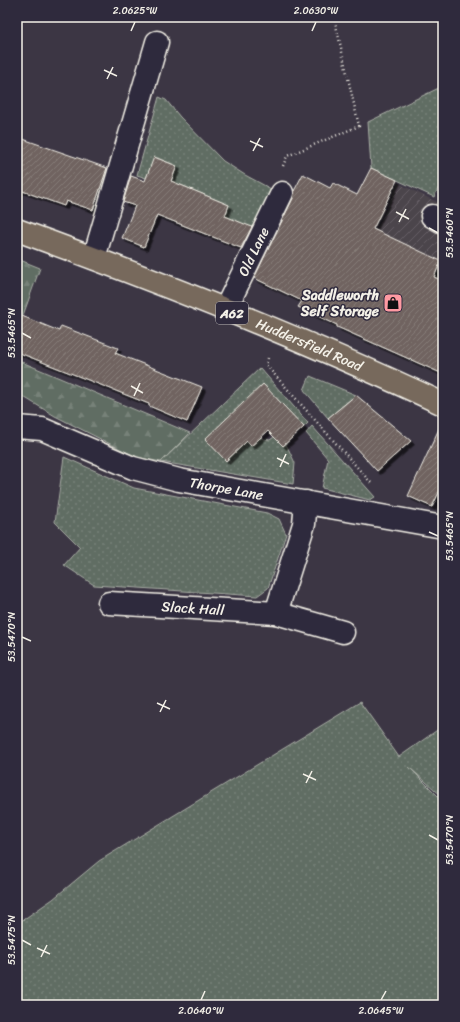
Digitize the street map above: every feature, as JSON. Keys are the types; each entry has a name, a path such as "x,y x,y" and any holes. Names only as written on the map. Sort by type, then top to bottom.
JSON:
{"main road":[{"name":"Huddersfield Road","path":"17,230 94,258 226,310 384,376 443,404"}],"street":[{"path":"94,258 157,42"},
{"name":"Old Lane","path":"226,310 282,193"},
{"name":"Thorpe Lane","path":"17,427 42,429 133,468 179,480 443,527"},
{"path":"276,613 304,524 306,502"},
{"name":"Slack Hall","path":"109,603 276,613 344,632"}],"path":[{"path":"282,193 274,185 287,156 359,126 334,17"},
{"path":"270,353 266,366 385,498 383,516"}],"shaded area":[{"name":"Saddleworth Self Storage","path":"398,183 443,205 443,374 333,325"}],"green space":[{"path":"443,86 443,178 434,197 371,168 368,122"},
{"path":"159,97 166,100 180,117 223,161 271,189 246,245 234,240 241,223 225,216 229,205 171,181 177,166 155,157 146,178 137,175"},
{"path":"20,260 40,268 17,332 17,267"},
{"path":"17,360 190,433 161,462 136,457 55,416 17,393"},
{"path":"260,368 308,423 304,427 263,385 226,461 247,441 251,446 261,437 270,440 274,437 283,446 286,444 295,463 293,484 161,462"},
{"path":"310,376 356,395 328,418 304,390"},
{"path":"312,426 375,497 370,500 322,488 328,459 306,433"},
{"path":"64,457 134,488 267,513 279,519 286,534 268,588 257,596 94,585 64,565 80,547 55,522"},
{"path":"360,702 399,757 443,726 443,797 409,767 443,801 443,1005 17,1005 17,924 53,899 99,861"}],"building":[{"path":"17,137 107,168 93,210 66,201 64,206 17,189"},
{"path":"154,157 177,166 171,181 229,205 225,216 252,227 241,248 157,215 144,247 122,238 135,206 123,202 131,176 145,181"},
{"path":"371,168 397,180 373,229 441,261 434,277 443,281 443,374 337,327 337,325 298,307 302,301 254,278 303,174 330,188 333,183 357,195"},
{"path":"17,314 59,331 61,326 118,348 115,353 202,387 187,422 149,406 149,404 17,352"},
{"path":"263,384 304,427 283,446 268,431 251,446 247,441 226,461 205,439"},
{"path":"356,395 411,441 377,471 328,418"},
{"path":"443,420 443,484 432,507 408,496"}],"place":[{"name":"Saddleworth Self Storage","path":"393,303"}]}
